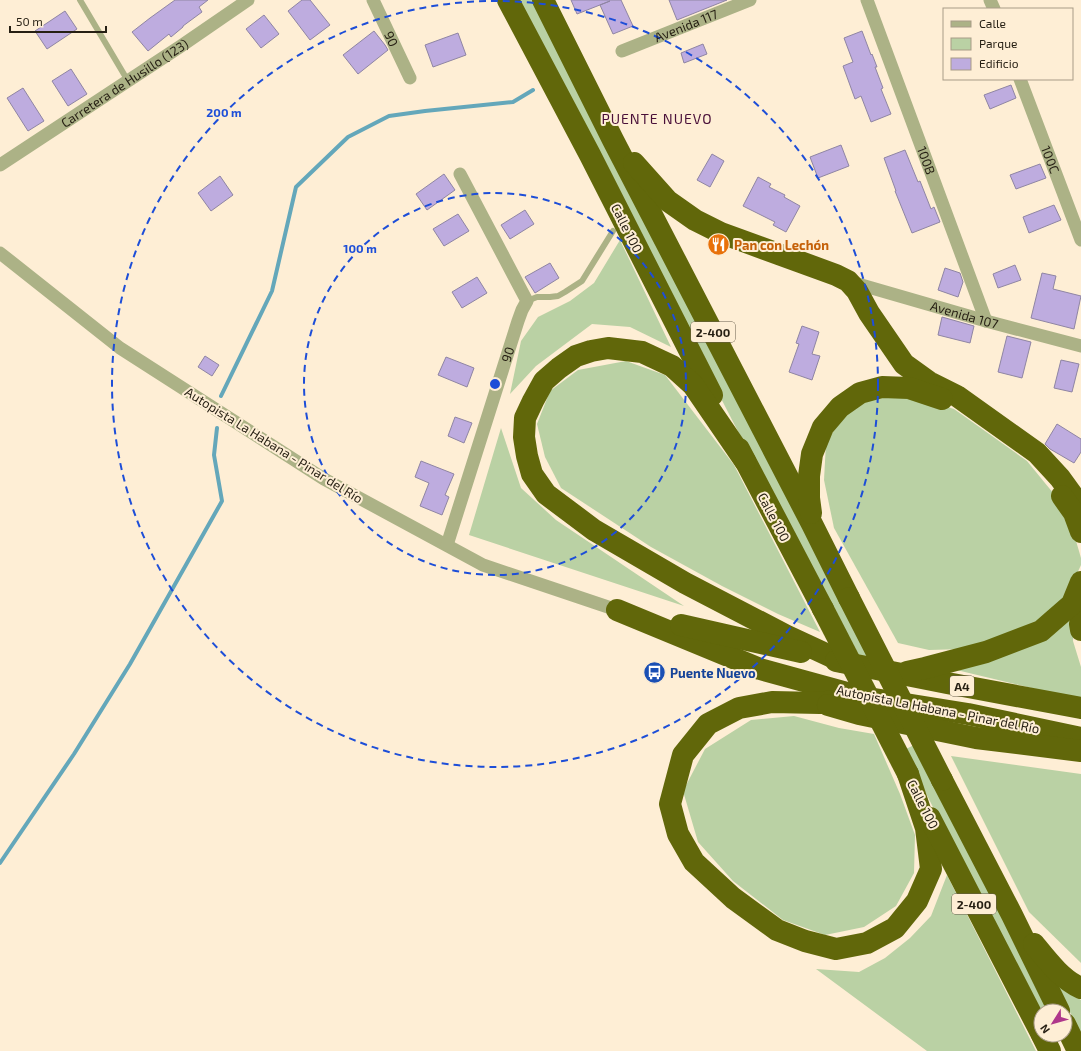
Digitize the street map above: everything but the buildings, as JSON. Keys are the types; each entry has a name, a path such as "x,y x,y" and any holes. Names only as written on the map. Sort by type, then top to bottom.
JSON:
{"highway":[{"name":"Calle 100","path":"508,0 590,155 745,461 823,609 1033,1018"},
{"name":"2-400","path":"543,0 613,140 1012,915 1055,1003"},
{"path":"613,140 668,201 694,220 728,235 836,275 848,281 857,291 869,314 904,364 929,382 957,396 1037,453 1060,478 1081,507"},
{"path":"745,461 693,385 672,366 642,352 608,348 591,351 576,356 544,381 525,418 524,437 526,456 532,474 546,494 594,530 685,583 787,636 843,662"},
{"path":"812,524 809,498 809,476 812,454 823,427 840,407 860,393 882,387 909,388 954,403 1029,455 1053,483 1074,513 1081,532"},
{"path":"898,674 986,652 1041,631 1072,604 1081,582"},
{"name":"Autopista La Habana - Pinar del Río","path":"617,610 898,674 1081,708"},
{"name":"Autopista La Habana - Pinar del Río","path":"617,610 760,669 862,697 968,714 1078,748"},
{"path":"1081,618 1081,630"},
{"name":"A4","path":"760,669 820,703 859,714 976,738 1078,748"},
{"path":"862,697 820,703 772,702 738,708 708,724 683,755 670,804 678,834 694,862 734,898 778,930 805,942 836,948 867,943 895,928 917,901 931,869 926,828 908,774"},
{"path":"1012,915 1048,961 1073,984 1081,988"},
{"path":"1073,1041 1078,1051"}],"street":[{"name":"Carretera de Husillo (123)","path":"0,165 248,0"},
{"name":"90","path":"373,0 410,78"},
{"name":"100B","path":"868,0 986,321"},
{"name":"Avenida 117","path":"622,51 745,1"},
{"name":"100C","path":"1020,80 1081,240"},
{"path":"460,174 527,301"},
{"name":"Autopista La Habana - Pinar del Río","path":"0,253 120,348 220,414 324,479 483,565 617,610"},
{"name":"Avenida 107","path":"848,281 986,321 1081,346"},
{"name":"90","path":"446,545 518,321 527,301"}],"lane":[{"path":"80,0 128,81"},
{"path":"527,301 537,296 558,296 582,282 613,230"}],"green space":[{"path":"516,0 535,0 870,658 856,656 782,517"},
{"path":"620,240 671,347 630,327 592,324 536,366 510,394 521,341 538,317 570,301 594,283"},
{"path":"626,361 665,375 734,465 820,632 778,614 722,586 651,547 561,488 545,457 537,424 550,391 578,370"},
{"path":"885,395 922,399 954,409 1027,461 1067,510 1081,558 1081,565 1065,600 1037,628 964,649 929,650 898,643 834,528 824,480 826,443 841,419 861,402"},
{"path":"501,428 521,488 556,520 684,606 469,535"},
{"path":"1075,610 1073,641 1081,667 1081,700 944,667"},
{"path":"794,716 839,728 874,734 900,794 915,835 914,873 896,906 864,927 825,935 783,920 733,881 698,842 683,791 705,749 751,720"},
{"path":"916,744 1047,1003 1037,1003 904,750"},
{"path":"951,756 1081,774 1081,963 1029,912"},
{"path":"947,875 1036,1051 927,1051 816,969 859,972 885,958 910,938 931,916"},
{"path":"1053,977 1081,1000 1081,1035 1073,1018 1073,1003 1066,1003"}],"waterway":[{"path":"221,396 272,291 296,187 348,137 389,116 513,102 533,90"},
{"path":"0,863 74,754 130,664 222,501 214,455 217,428"}],"place":[{"name":"Pan con Lechón","path":"718,245"},
{"name":"Puente Nuevo","path":"654,673"}],"district":[{"name":"PUENTE NUEVO","path":"657,118"}]}
